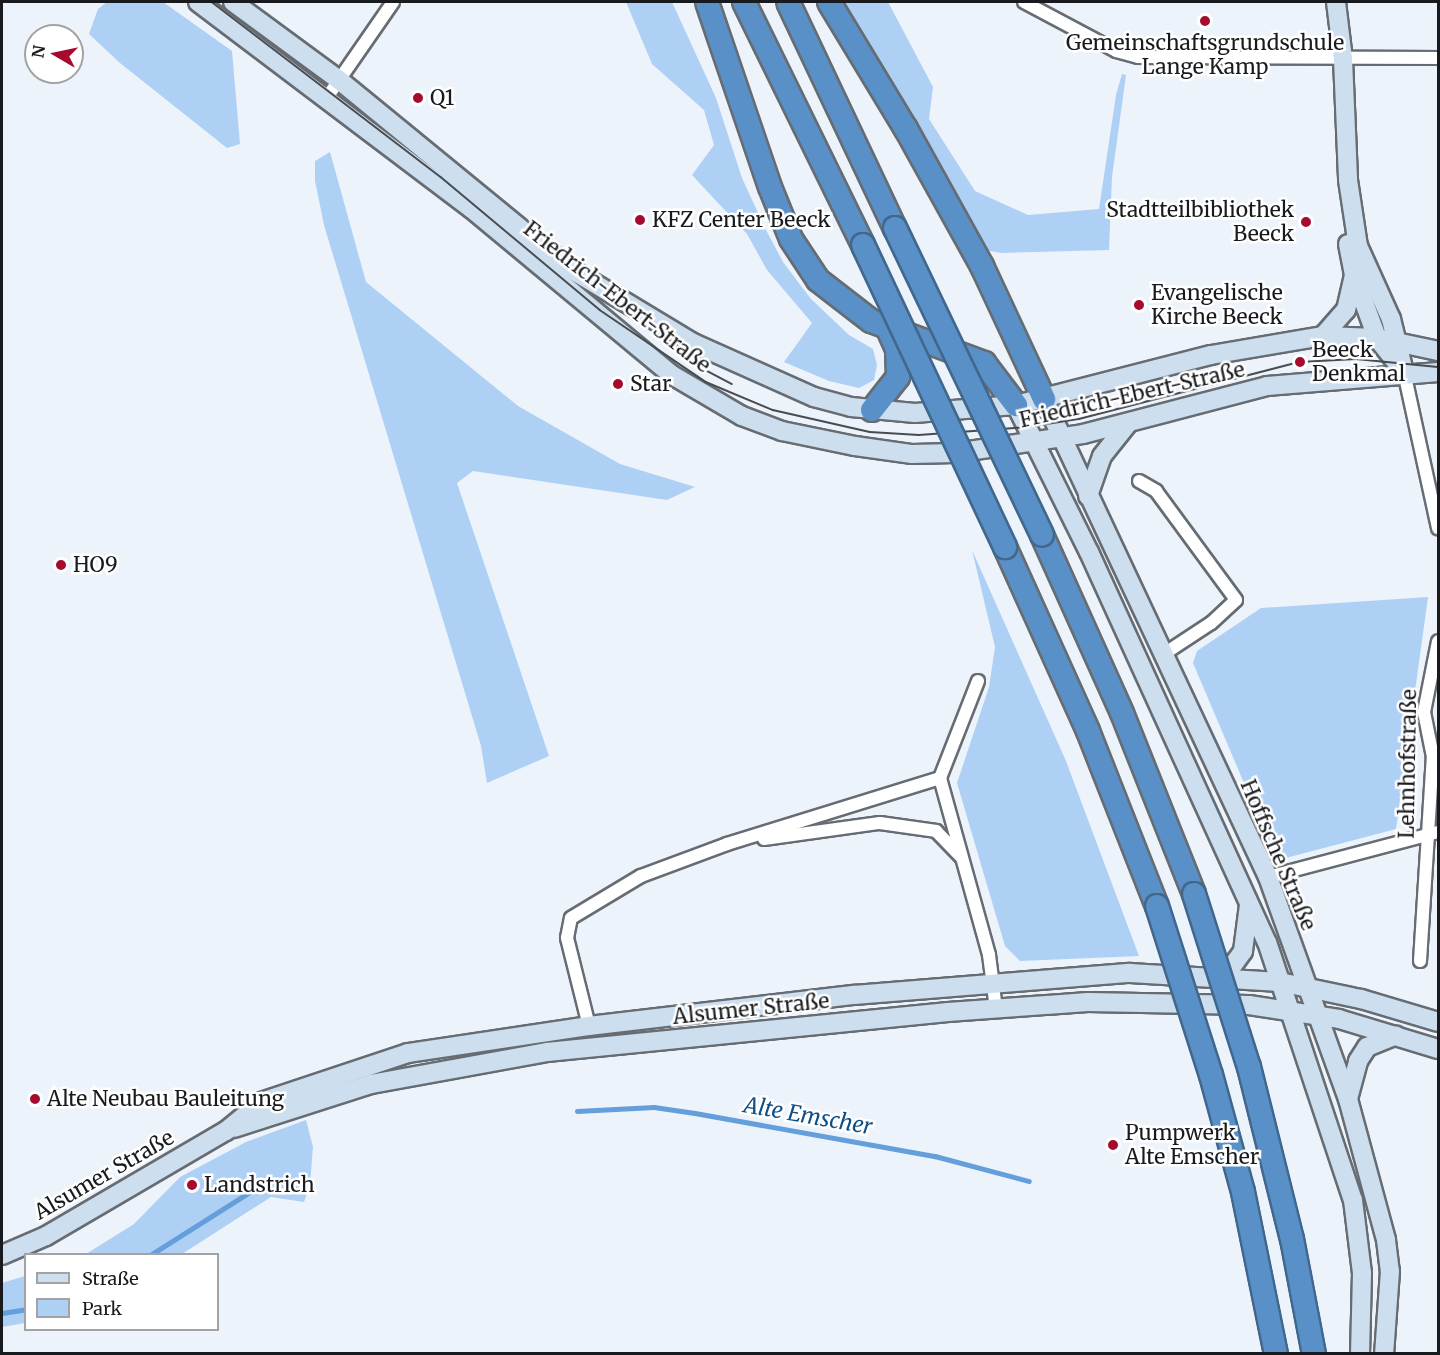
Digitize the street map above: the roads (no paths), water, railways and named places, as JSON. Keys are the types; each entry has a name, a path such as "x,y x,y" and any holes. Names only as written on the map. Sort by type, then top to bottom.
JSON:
{"highway":[{"path":"706,2 791,239 818,280 855,312 888,329 964,353 984,363 1016,405"},
{"path":"744,2 862,244 1005,547 1088,731 1157,906 1211,1075 1243,1192 1275,1353"},
{"path":"788,2 1042,535 1122,713 1194,894 1255,1090 1292,1239 1314,1353"},
{"path":"829,2 906,129 982,266 1044,399"},
{"path":"872,410 898,376 897,349 888,329"}],"street":[{"name":"Friedrich-Ebert-Straße","path":"198,2 328,96 672,375 742,416 827,441 912,453 955,453 1060,438 1267,386 1404,372 1438,372"},
{"name":"Friedrich-Ebert-Straße","path":"233,2 339,80 569,268 639,314 786,387 850,407 915,413 1016,405 1211,355 1323,336 1377,338 1438,351"},
{"path":"328,96 393,2"},
{"path":"1026,2 1116,51 1138,57 1438,58"},
{"path":"1336,2 1343,59 1348,180 1358,246 1398,341 1438,528"},
{"path":"1348,180 1345,215 1354,275 1377,338 1404,372"},
{"path":"1323,336 1346,310 1354,275"},
{"name":"Hoffsche Straße","path":"1044,399 1060,438 1268,878 1315,1014 1348,1099 1371,1173 1390,1271 1384,1353"},
{"path":"1016,405 1249,900 1280,982 1353,1200 1362,1272 1360,1353"},
{"path":"1088,496 1102,456 1131,421"},
{"path":"1139,481 1156,491 1236,600 1211,623 1164,654"},
{"name":"Lehnhofstraße","path":"1420,961 1433,833 1432,757 1424,712 1438,642"},
{"path":"978,681 940,778 989,955 996,1009"},
{"path":"589,1026 567,938 571,918 641,876 728,844 940,778"},
{"path":"728,844 880,823 936,831 963,858"},
{"path":"1268,878 1433,833"},
{"path":"1224,976 1243,951 1249,900"},
{"name":"Alsumer Straße","path":"2,1255 46,1236 226,1131 261,1102 408,1053 589,1026 993,983 1130,973 1224,976 1306,986 1438,1022"},
{"name":"Alsumer Straße","path":"226,1131 371,1083 456,1066 547,1053 996,1009 1129,1001 1249,1005 1315,1014 1396,1035 1438,1049"},
{"path":"1348,1099 1358,1060 1367,1047 1396,1035"},
{"path":"1362,1272 1390,1271"}],"waterway":[{"name":"Alte Emscher","path":"577,1111 654,1107 695,1113 935,1156 1029,1181"},
{"name":"Alte Emscher","path":"154,1253 264,1183"},
{"name":"Alte Emscher","path":"2,1313 24,1309"}],"tram line":[{"path":"212,2 441,177 600,310 706,382 773,410 870,432 919,435 1028,427 1079,419 1300,362 1356,359 1438,367"},
{"path":"692,363 732,384"}],"place":[{"name":"Gemeinschaftsgrundschule Lange Kamp","path":"1205,21"},
{"name":"Q1","path":"418,98"},
{"name":"KFZ Center Beeck","path":"640,220"},
{"name":"Stadtteilbibliothek Beeck","path":"1306,222"},
{"name":"Evangelische Kirche Beeck","path":"1139,305"},
{"name":"Beeck Denkmal","path":"1300,362"},
{"name":"Star","path":"618,384"},
{"name":"HO9","path":"61,565"},
{"name":"Alte Neubau Bauleitung","path":"35,1099"},
{"name":"Pumpwerk Alte Emscher","path":"1113,1145"},
{"name":"Landstrich","path":"192,1185"}]}
